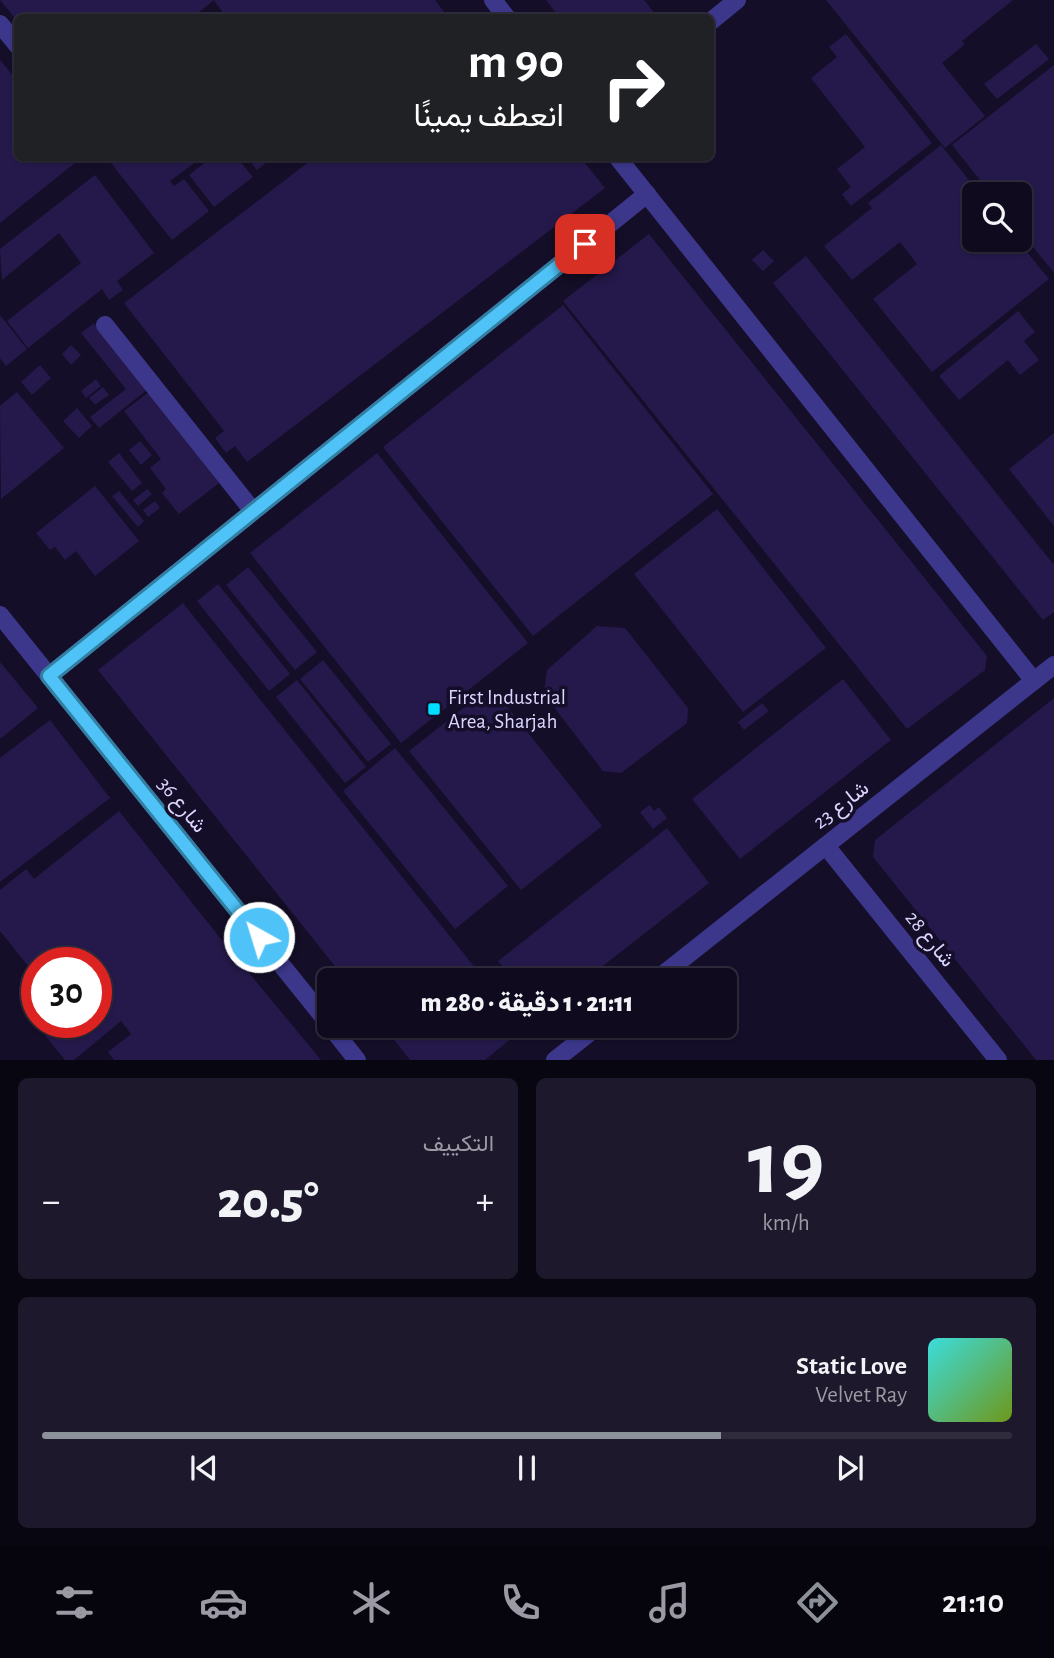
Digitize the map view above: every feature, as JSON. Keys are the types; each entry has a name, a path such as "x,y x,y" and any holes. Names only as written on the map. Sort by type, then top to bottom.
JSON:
{"street":[{"path":"493,0 504,14"},
{"path":"714,19 737,0"},
{"path":"0,24 14,41"},
{"path":"620,161 1034,681"},
{"path":"49,676 647,194"},
{"path":"105,325 253,511"},
{"name":"شارع 36","path":"0,615 317,1009"},
{"name":"شارع 23","path":"671,968 1054,665"},
{"name":"شارع 28","path":"825,846 998,1059"},
{"name":"شارع 36","path":"341,1038 358,1059"},
{"path":"555,1059 582,1038"}],"building":[{"path":"0,0 214,0 197,14 14,14 14,17"},
{"path":"214,0 435,0 446,14 222,14"},
{"path":"546,0 644,0 655,14 557,14"},
{"path":"826,0 1013,0 962,41 965,44 942,63 985,116 945,148"},
{"path":"846,34 932,143 851,206 842,194 851,187 837,169 865,147 811,78 837,57 829,47"},
{"path":"1036,44 1049,59 997,99 984,84"},
{"path":"0,60 14,77 14,161 77,161 0,223"},
{"path":"1054,65 1054,273 1032,246 1032,182 981,182 952,145"},
{"path":"941,145 970,182 962,182 962,252 1027,252 1049,279 932,372 873,299 917,264 900,242 852,280 824,246 872,208 868,203"},
{"path":"109,161 197,161 170,181 174,186 184,179 209,211 172,240"},
{"path":"207,161 240,161 253,177 214,207 189,175"},
{"path":"250,161 268,161 257,170"},
{"path":"310,161 583,161 605,188 247,462 235,446 226,453 215,438 224,431 124,303"},
{"path":"95,175 154,253 117,281 123,290 109,300 102,289 28,348 7,321 81,263 59,233 2,280 0,249"},
{"path":"649,234 987,656 985,670 907,729 563,301"},
{"path":"763,250 774,261 763,271 752,260"},
{"path":"806,256 1054,565 1054,612 1043,620 773,283"},
{"path":"563,305 713,494 533,636 383,447"},
{"path":"1018,311 1035,332 1024,341 1039,360 1020,375 1008,360 959,400 939,376"},
{"path":"0,315 27,349 6,366 0,358"},
{"path":"94,323 148,389 99,428 90,417 126,389 81,333"},
{"path":"71,345 81,355 71,365 62,354"},
{"path":"40,365 51,378 32,395 21,382"},
{"path":"96,379 101,386 86,398 81,391"},
{"path":"103,387 109,395 95,405 89,398"},
{"path":"17,392 64,448 1,499 0,406"},
{"path":"149,392 219,483 179,514 162,493 166,489 150,468 161,459 124,411"},
{"path":"77,408 92,426 79,438 63,421"},
{"path":"1054,433 1054,526 1009,469"},
{"path":"140,441 152,455 141,465 129,450"},
{"path":"119,453 142,483 132,491 108,462"},
{"path":"377,453 528,643 401,743 250,553"},
{"path":"95,486 139,541 95,576 76,551 65,560 55,547 50,550 36,533"},
{"path":"147,489 152,494 138,506 133,500"},
{"path":"119,491 144,521 138,527 112,496"},
{"path":"155,501 160,508 148,517 143,510"},
{"path":"717,509 826,648 743,712 634,574"},
{"path":"248,567 317,652 295,670 226,585"},
{"path":"218,584 290,674 269,691 197,601"},
{"path":"183,603 475,968 336,968 98,670"},
{"path":"597,626 625,628 688,708 687,723 621,773 603,771 544,694 547,670"},
{"path":"323,660 391,744 368,762 300,679"},
{"path":"0,662 38,708 0,739"},
{"path":"843,679 891,740 740,859 692,799"},
{"path":"297,680 366,767 345,783 276,697"},
{"path":"491,686 602,826 521,890 409,751"},
{"path":"1054,698 1054,1060 1036,1060 873,857 875,840"},
{"path":"762,703 769,711 744,730 738,722"},
{"path":"50,720 110,798 0,882 0,758"},
{"path":"395,748 508,886 455,929 343,791"},
{"path":"650,805 654,811 659,807 667,818 653,829 640,812"},
{"path":"119,811 321,1060 114,1060 108,1052 131,1034 121,1021 112,1028 112,947 21,947 21,957 0,931 0,890 26,869 34,879"},
{"path":"667,828 709,883 600,968 504,968 498,961"},
{"path":"47,1038 101,1038 74,1060 65,1060"},
{"path":"393,1038 512,1038 485,1060 410,1060"}],"place":[{"name":"First Industrial Area, Sharjah","path":"434,709"}],"route":[{"path":"259,937 49,676 585,244"}]}
